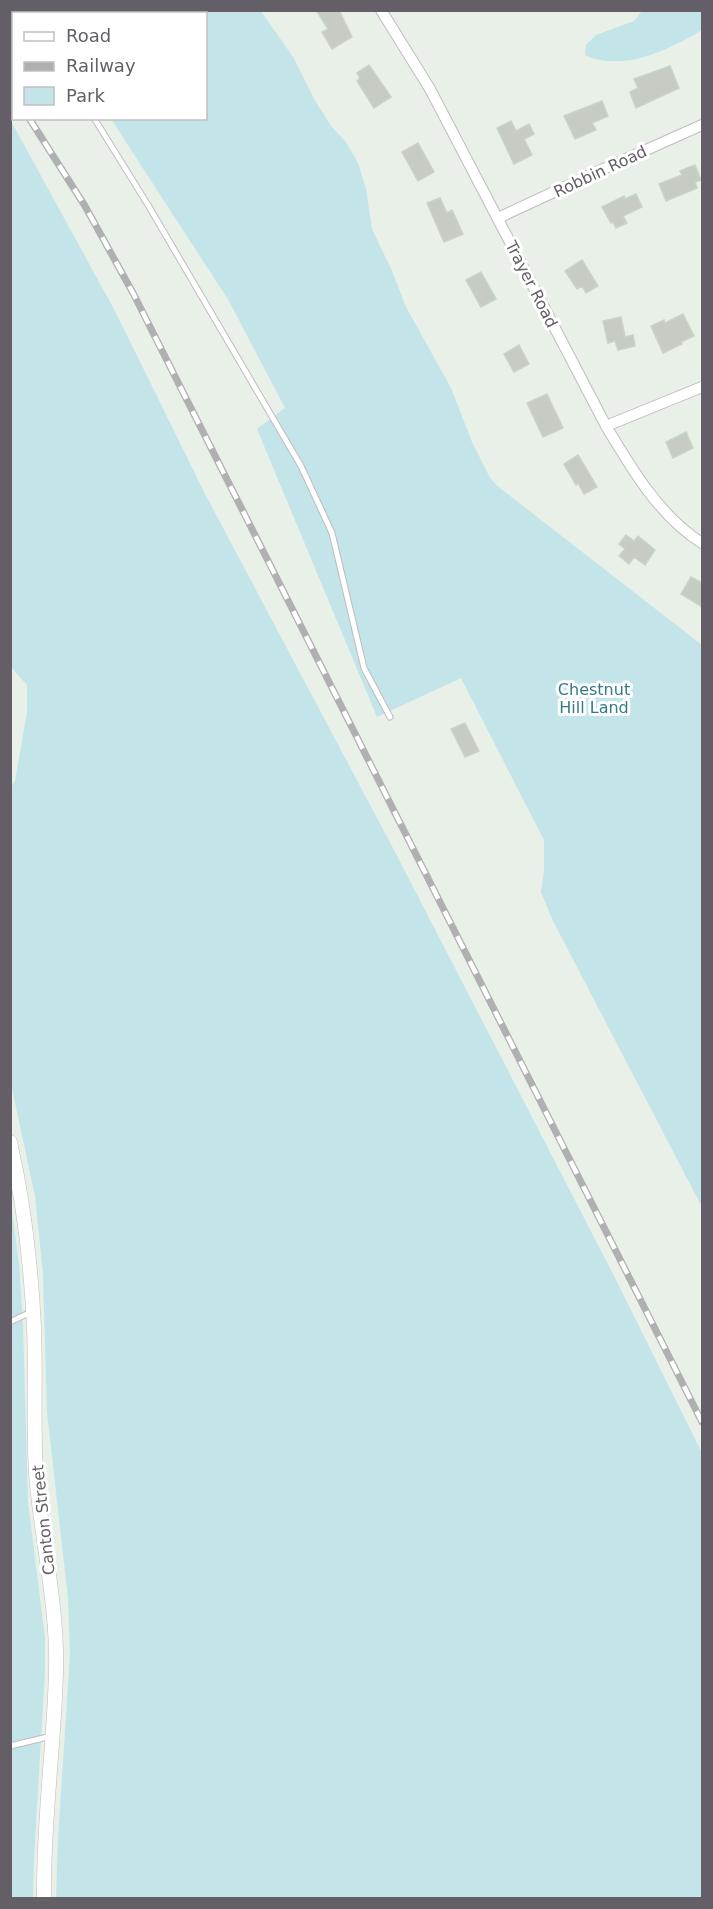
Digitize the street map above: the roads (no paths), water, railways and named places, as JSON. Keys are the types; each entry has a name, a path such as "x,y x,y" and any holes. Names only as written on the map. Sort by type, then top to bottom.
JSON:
{"street":[{"name":"Trayer Road","path":"381,10 430,88 606,426 650,494 690,535 702,543"},
{"name":"Robbin Road","path":"498,218 702,125"},
{"path":"606,426 702,387"},
{"name":"Canton Street","path":"10,1142 15,1185 24,1212 32,1311 38,1501 56,1637 56,1672 44,1859 44,1899"}],"lane":[{"path":"95,120 154,215 301,466 332,533 364,668 390,717"},
{"path":"10,1322 32,1311"},
{"path":"10,1746 52,1736"}],"railway":[{"path":"30,120 85,206 133,293 702,1422"}],"park label":[{"name":"Chestnut Hill Land","path":"594,698"}]}
